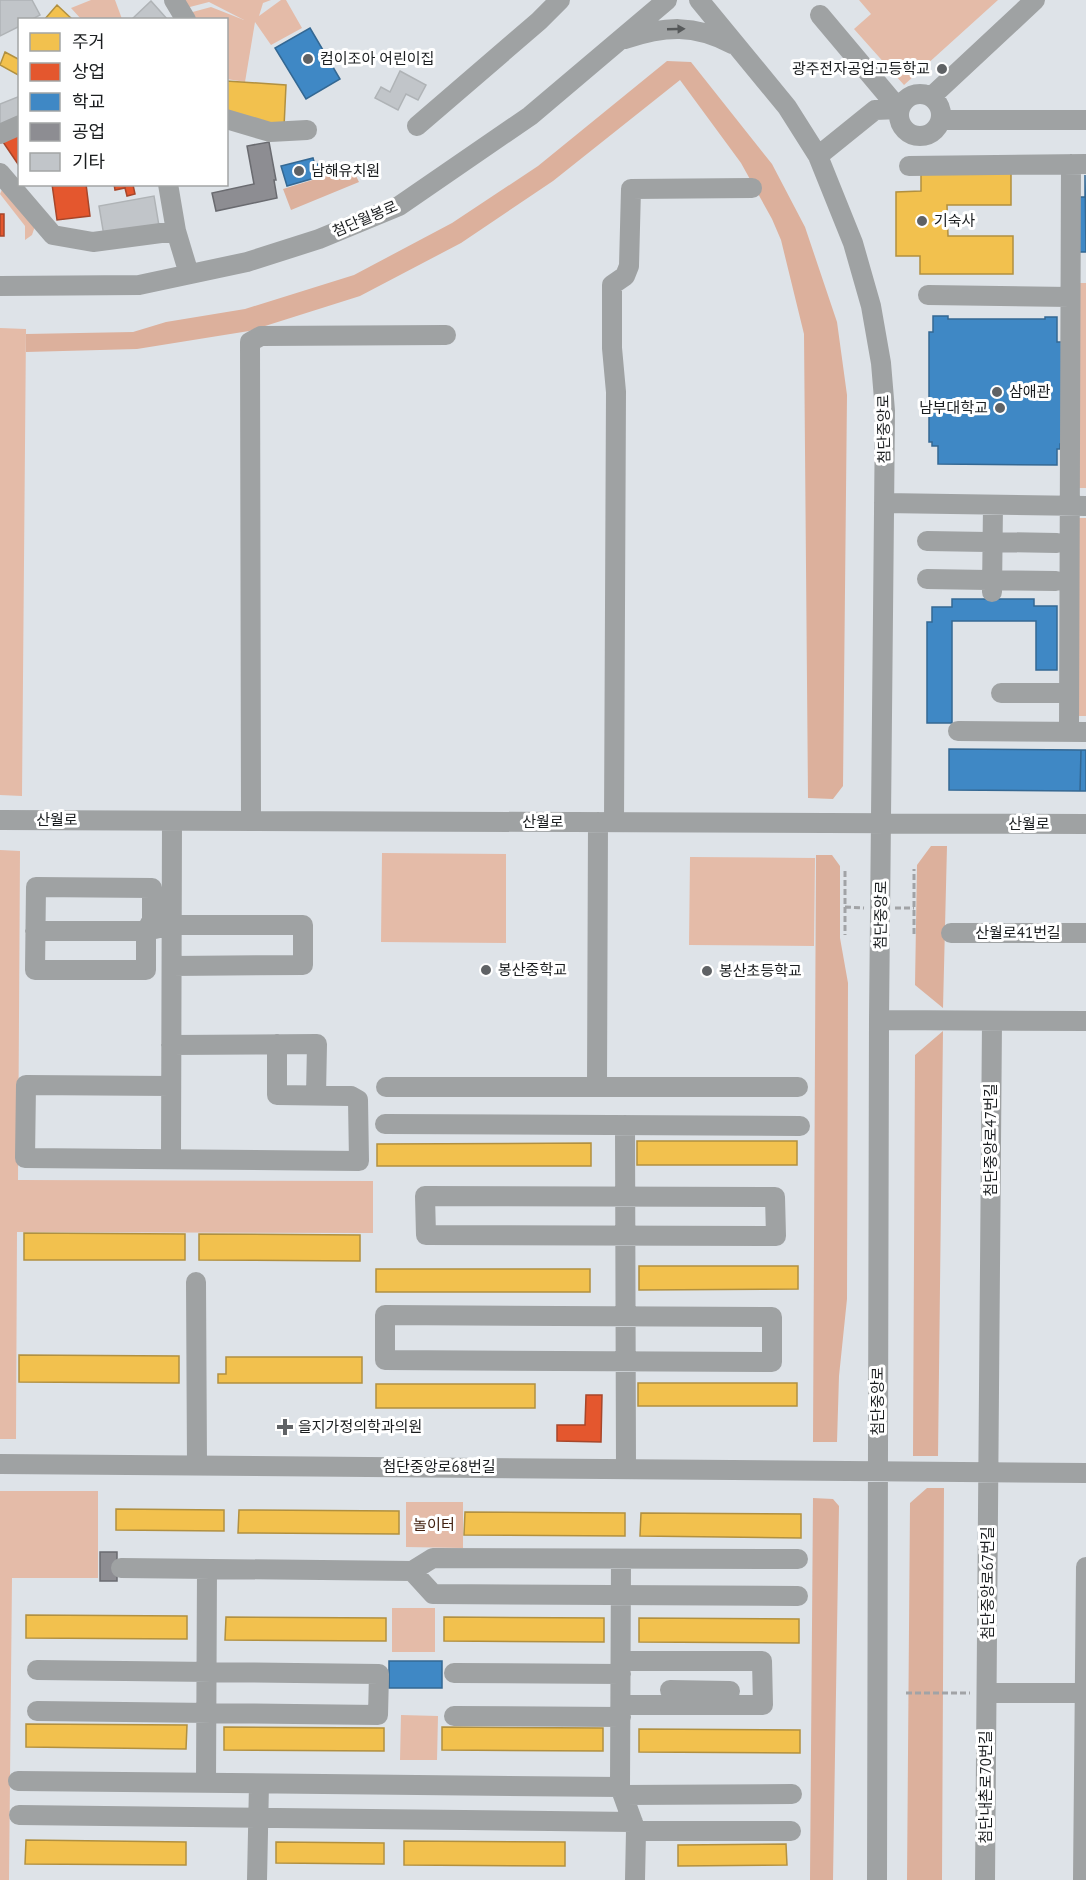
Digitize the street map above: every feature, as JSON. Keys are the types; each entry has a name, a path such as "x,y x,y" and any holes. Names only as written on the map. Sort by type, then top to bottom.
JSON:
{"street":[{"path":"174,0 185,18"},
{"path":"417,126 539,21 560,0"},
{"name":"첨단월봉로","path":"0,286 139,285 247,262 319,239 399,206 530,117 667,0"},
{"name":"첨단중앙로","path":"699,0 787,107 818,156 853,243 871,306 881,363 885,411 879,1020 877,1880"},
{"path":"932,97 1035,0"},
{"path":"820,15 899,109"},
{"path":"619,41 643,33 685,28 715,35 736,46"},
{"path":"919,93 932,97 940,107 938,127 927,135 908,133 900,122 899,109 902,103 912,95 919,93"},
{"path":"818,156 875,110 899,109"},
{"path":"228,120 270,132 308,130"},
{"path":"940,120 1086,120"},
{"path":"0,134 18,126"},
{"path":"909,166 1078,164 1078,263 1070,297 1078,506 1069,693 1077,732 958,731"},
{"path":"0,172 53,235 93,242 176,231"},
{"path":"168,186 176,231 189,274"},
{"path":"597,1087 616,392 612,348 612,285 625,276 631,258 631,189 752,189"},
{"path":"928,295 1070,297"},
{"path":"251,821 250,342 261,336 446,335"},
{"path":"884,503 1078,506"},
{"path":"992,586 993,505"},
{"path":"927,541 1057,543"},
{"path":"927,579 992,586 1056,581"},
{"path":"1001,693 1069,693"},
{"name":"산월로","path":"0,820 1086,824"},
{"path":"171,1159 172,821"},
{"path":"36,887 152,888 152,920 146,931 146,970 35,970 36,887"},
{"path":"35,931 146,931 172,925 303,925 303,965 172,966"},
{"name":"산월로41번길","path":"951,933 1086,933"},
{"path":"879,1020 1086,1021"},
{"name":"첨단중앙로47번길","path":"990,1260 992,1021"},
{"path":"171,1086 27,1085 26,1158 359,1161 358,1100 351,1096 277,1095 278,1044"},
{"path":"171,1045 317,1044 316,1095"},
{"path":"386,1087 798,1087"},
{"path":"385,1124 800,1126"},
{"path":"625,1125 626,1468"},
{"path":"425,1196 775,1197 776,1236 625,1236 426,1235 425,1196"},
{"name":"첨단중앙로67번길","path":"987,1694 990,1260"},
{"path":"196,1282 197,1465"},
{"path":"385,1315 772,1317 772,1362 625,1361 385,1360 385,1315"},
{"name":"첨단중앙로68번길","path":"0,1464 878,1472"},
{"path":"878,1472 1086,1473"},
{"path":"121,1568 412,1571 433,1558 798,1559"},
{"path":"621,1558 622,1791 634,1826 635,1880"},
{"path":"1083,1880 1086,1567"},
{"path":"206,1783 207,1569"},
{"path":"412,1571 433,1594 798,1596"},
{"path":"669,1661 670,1697"},
{"path":"454,1673 621,1667 669,1661 762,1661 763,1705 670,1697"},
{"path":"37,1670 379,1674 378,1715 37,1711"},
{"path":"454,1716 621,1711 670,1697 730,1690"},
{"path":"987,1694 1085,1694"},
{"name":"첨단내촌로70번길","path":"985,1880 987,1694"},
{"path":"18,1781 792,1794"},
{"path":"257,1880 259,1784"},
{"path":"19,1815 258,1818 791,1831"}],"path":[{"path":"914,869 914,934"},
{"path":"845,871 845,935"},
{"path":"906,1693 987,1694"}],"green space":[{"path":"91,0 115,0 122,18 80,18 71,8"},
{"path":"181,0 271,0 263,3 259,16 281,0 286,0 302,28 271,45 255,22 245,82 228,79 228,18 192,18 189,13 211,7 244,20 209,2 186,8"},
{"path":"859,0 998,0 904,85 854,29 871,14"},
{"path":"3,187 35,226 32,235 25,240 25,226 0,194"},
{"path":"1079,283 1086,283 1086,488 1078,488"},
{"path":"0,328 26,329 22,796 0,795"},
{"path":"1078,518 1086,518 1086,716 1077,716"},
{"path":"0,850 20,851 18,1180 373,1181 373,1233 17,1232 16,1439 0,1439"},
{"path":"382,853 506,854 506,943 381,942"},
{"path":"690,857 815,858 814,946 689,945"},
{"path":"0,1491 98,1491 98,1578 12,1578 9,1880 0,1880"},
{"name":"놀이터","path":"406,1502 463,1502 463,1548 406,1547"},
{"path":"392,1608 435,1608 435,1652 392,1652"},
{"path":"401,1715 438,1716 437,1760 400,1760"}],"shaded area":[{"path":"667,61 691,62 772,164 805,227 837,322 847,395 843,786 833,799 808,798 804,334 781,240 772,219 741,163 680,80 553,181 461,243 360,296 249,331 137,349 26,352 26,334 133,332 166,322 245,309 354,275 452,223 538,166"},
{"path":"352,168 359,182 291,210 283,189"},
{"path":"931,846 947,846 943,1008 915,985 917,865"},
{"path":"816,855 832,855 840,866 840,938 848,983 847,1299 839,1376 837,1442 813,1442"},
{"path":"943,1031 938,1456 913,1456 915,1055"},
{"path":"927,1488 944,1488 942,1880 907,1880 910,1503"},
{"path":"813,1498 833,1499 839,1506 833,1880 810,1880"}],"building: 주거":[{"path":"57,5 71,18 46,18"},
{"path":"5,52 18,59 18,75 0,65"},
{"path":"228,81 286,85 284,127 228,115"},
{"name":"기숙사","path":"921,173 1011,173 1011,205 947,205 948,236 1013,236 1013,274 920,274 920,256 896,256 896,192 921,191"},
{"path":"637,1141 797,1141 797,1165 637,1165"},
{"path":"591,1143 591,1166 377,1166 377,1144"},
{"path":"24,1233 185,1234 185,1260 24,1260"},
{"path":"199,1234 360,1235 360,1261 199,1260"},
{"path":"639,1266 798,1266 798,1289 639,1290"},
{"path":"376,1269 590,1269 590,1292 376,1292"},
{"path":"19,1355 179,1356 179,1383 19,1382"},
{"path":"226,1357 362,1357 362,1383 218,1383 218,1374 226,1374"},
{"path":"638,1383 797,1383 797,1406 638,1406"},
{"path":"376,1384 535,1384 535,1408 376,1408"},
{"path":"116,1509 224,1510 224,1531 116,1530"},
{"path":"239,1510 399,1511 399,1534 238,1533"},
{"path":"465,1512 625,1513 625,1536 464,1535"},
{"path":"641,1513 801,1514 801,1538 640,1536"},
{"path":"26,1615 187,1616 187,1639 26,1638"},
{"path":"226,1617 386,1618 386,1641 225,1640"},
{"path":"444,1617 604,1618 604,1642 444,1641"},
{"path":"639,1618 799,1619 799,1643 639,1642"},
{"path":"26,1724 187,1725 186,1749 26,1747"},
{"path":"224,1727 384,1728 384,1751 224,1750"},
{"path":"442,1727 603,1728 603,1751 442,1750"},
{"path":"639,1729 800,1730 800,1753 639,1752"},
{"path":"26,1840 186,1842 186,1865 25,1864"},
{"path":"404,1841 565,1842 565,1866 404,1865"},
{"path":"276,1842 384,1843 384,1864 276,1863"},
{"path":"786,1844 787,1865 678,1866 678,1845"}],"building: 상업":[{"path":"18,133 18,164 3,142"},
{"path":"52,186 86,186 90,216 57,220"},
{"path":"114,186 133,186 135,194 127,196 125,188 115,190"},
{"path":"0,214 4,214 4,236 0,236"},
{"path":"586,1395 602,1395 601,1442 557,1441 557,1425 585,1425"}],"building: 학교":[{"path":"310,28 340,79 306,99 275,48"},
{"path":"313,158 315,165 321,163 325,175 287,186 281,166"},
{"path":"1085,175 1086,252 1076,252 1076,197 1085,197"},
{"name":"삼애관","path":"933,316 948,316 948,319 1057,317 1057,342 1064,342 1064,444 1060,444 1060,449 1057,449 1057,465 938,464 938,446 932,446 932,442 929,442 929,332 933,332"},
{"path":"952,599 1034,599 1034,606 1057,606 1057,670 1036,670 1036,621 952,621 952,723 927,723 927,622 932,622 932,607 952,607"},
{"path":"949,749 1081,750 1080,791 949,790"},
{"path":"1081,750 1086,750 1086,791 1080,791"},
{"path":"389,1661 442,1661 442,1688 389,1688"}],"building: 공업":[{"path":"269,142 277,198 216,211 212,193 254,184 247,146"},
{"path":"100,1552 117,1552 117,1581 100,1581"}],"building: 기타":[{"path":"0,0 32,0 40,15 35,18 18,18 18,27 0,36"},
{"path":"151,1 166,18 133,18"},
{"path":"400,71 426,85 418,100 406,94 398,110 375,98 381,87 390,92"},
{"path":"18,97 18,122 0,129 0,104"},
{"path":"154,196 159,226 104,236 99,206"}],"place":[{"name":"컴이조아 어린이집","path":"308,59"},
{"name":"광주전자공업고등학교","path":"942,69"},
{"name":"남해유치원","path":"299,171"},
{"name":"기숙사","path":"922,221"},
{"name":"삼애관","path":"997,392"},
{"name":"남부대학교","path":"1000,408"},
{"name":"봉산중학교","path":"486,970"},
{"name":"봉산초등학교","path":"707,971"},
{"name":"을지가정의학과의원","path":"285,1427"}]}
